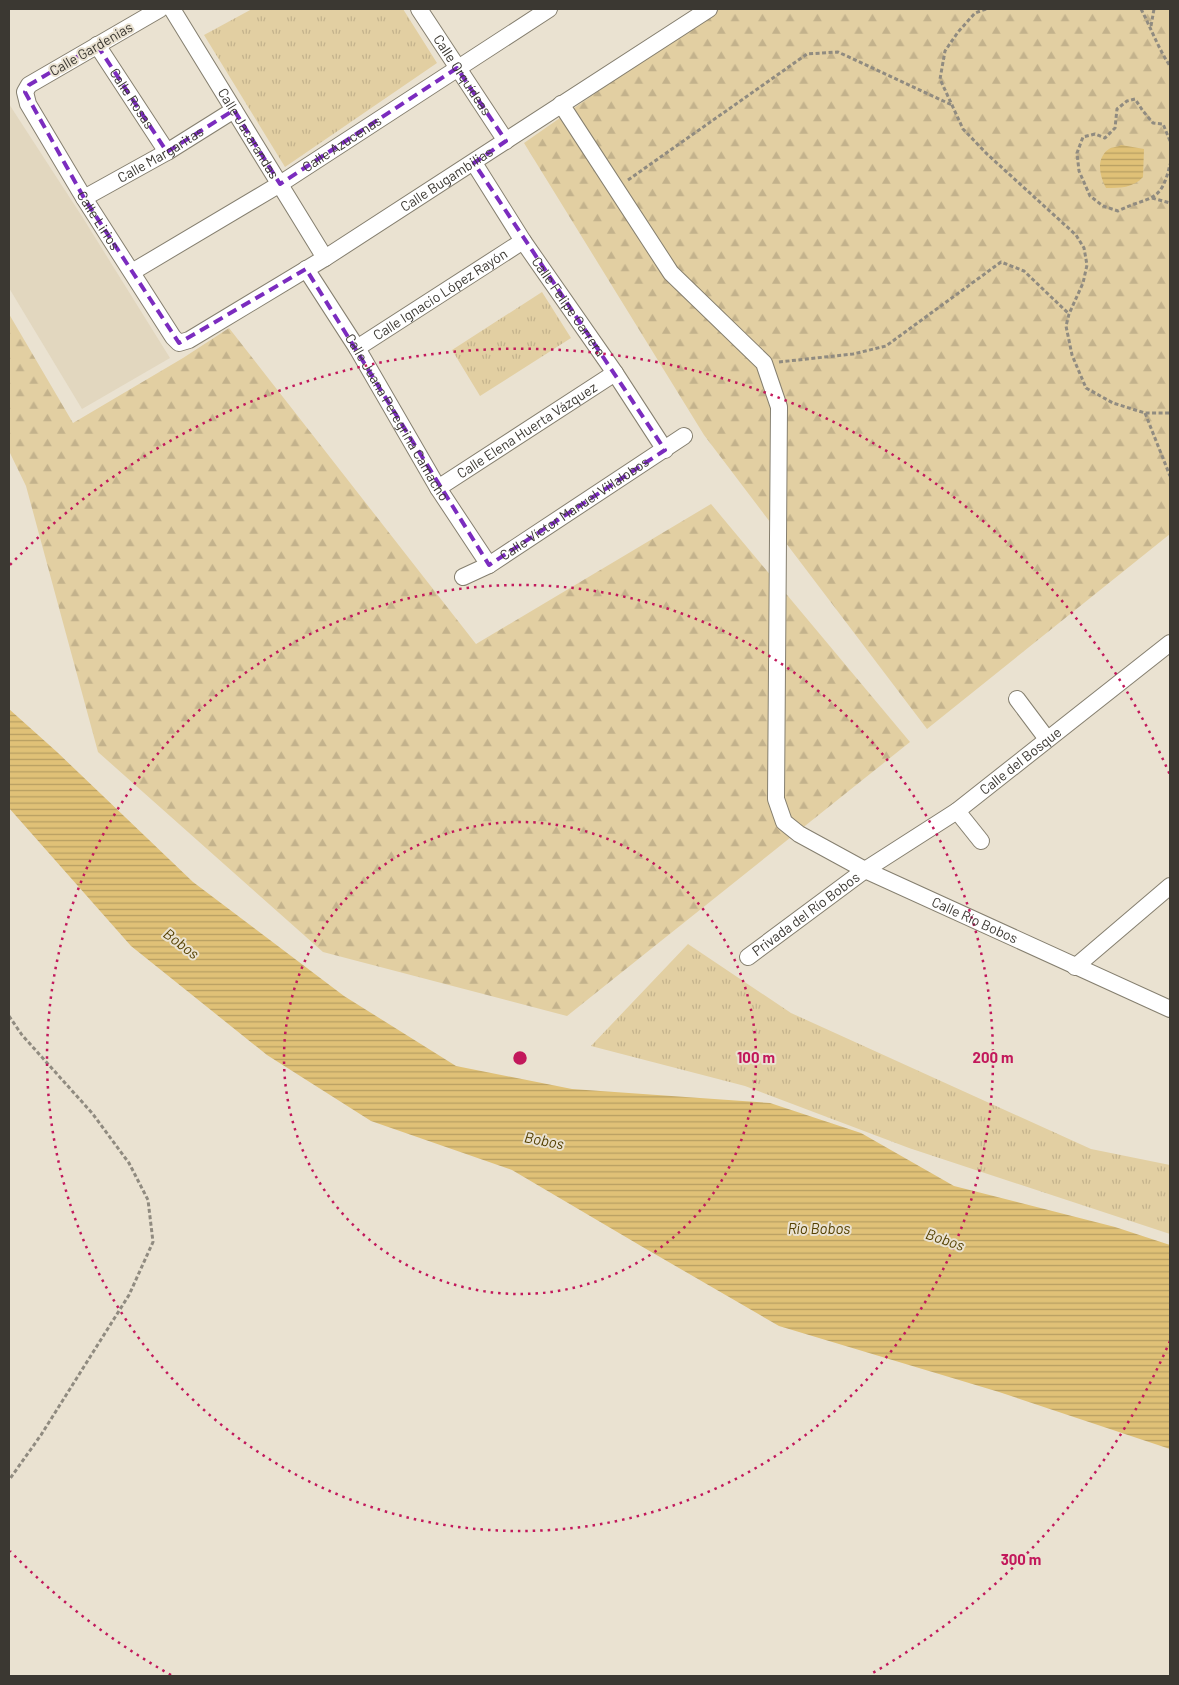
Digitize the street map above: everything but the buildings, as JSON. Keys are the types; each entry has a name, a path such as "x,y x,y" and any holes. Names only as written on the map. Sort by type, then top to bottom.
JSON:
{"street":[{"name":"Calle Gardenias","path":"25,92 29,85 160,9"},
{"name":"Calle Jacarandas","path":"172,9 325,258"},
{"name":"Calle Orquídeas","path":"419,9 506,141"},
{"name":"Calle Azucenas","path":"132,272 280,184 549,9"},
{"name":"Calle Bugambilias","path":"179,343 190,340 325,258 709,9"},
{"name":"Calle Rosas","path":"97,46 167,152"},
{"name":"Calle Lirios","path":"25,92 28,104 84,198 173,337 179,343"},
{"path":"561,104 671,273 764,363"},
{"name":"Calle Margaritas","path":"84,198 167,152 234,110"},
{"name":"Calle Felipe Carrera","path":"474,162 523,241 614,372 665,450"},
{"name":"Calle Ignacio López Rayón","path":"357,348 523,241"},
{"name":"Calle Juana Peregrina Camacho","path":"306,269 357,348 438,488 489,565"},
{"name":"Calle Río Bobos","path":"764,363 779,407 776,799 784,822 799,834 865,870 1170,1010"},
{"name":"Calle Elena Huerta Vázquez","path":"438,488 614,372"},
{"name":"Calle Víctor Manuel Villalobos","path":"463,577 489,565 684,436"},
{"name":"Calle del Bosque","path":"865,870 957,811 1170,643"},
{"path":"1017,699 1048,740"},
{"path":"957,811 981,841"},
{"name":"Privada del Río Bobos","path":"748,957 865,870"},
{"path":"1075,967 1170,886"}],"path":[{"path":"986,9 975,13 958,32 945,51 940,79 963,129 993,160 1076,235 1084,248 1087,265 1066,326 1072,355 1086,388 1113,404 1145,413 1170,413"},
{"path":"1141,9 1151,26 1160,51 1170,66"},
{"path":"1151,26 1154,9"},
{"path":"615,189 807,54 838,52 952,105"},
{"path":"1170,141 1163,124 1153,122 1135,98 1126,101 1117,109 1115,128 1105,138 1095,134 1083,137 1077,152 1079,171 1090,196 1103,206 1118,211 1131,204 1152,198 1161,190 1170,164"},
{"path":"1152,198 1170,203"},
{"path":"764,363 854,354 886,346 1002,262 1024,271 1069,314"},
{"path":"1145,413 1170,476"},
{"path":"9,1016 22,1035 92,1113 129,1163 148,1200 153,1242 130,1295 41,1435 9,1480"}],"highlighted area":[{"path":"97,45 167,152 234,110 280,184 457,68 506,141 474,163 665,450 489,565 306,269 179,343 84,198 25,92 29,85"}],"shaded area":[{"path":"9,104 170,358 82,409 9,288"}],"green space":[{"path":"252,9 403,9 437,63 285,167 204,35"},
{"path":"716,9 1170,9 1170,534 927,729 704,435 524,143"},
{"path":"542,292 571,338 480,396 452,350"},
{"path":"9,314 73,423 183,358 229,328 476,644 711,504 910,742 567,1016 323,952 98,752 26,486 9,451"},
{"path":"688,944 791,1013 1091,1149 1170,1165 1170,1234 909,1148 745,1086 591,1046"}],"water":[{"path":"1121,145 1144,149 1143,177 1131,185 1106,188 1102,178 1100,163 1109,149"},
{"name":"Río Bobos","path":"9,709 57,752 193,882 344,996 456,1066 572,1089 770,1103 861,1133 954,1186 1115,1227 1170,1245 1170,1449 999,1392 779,1326 512,1170 371,1121 267,1055 131,946 9,808"}],"water label":[{"name":"Bobos","path":"181,944"},
{"name":"Bobos","path":"544,1141"},
{"name":"Bobos","path":"945,1240"}]}
